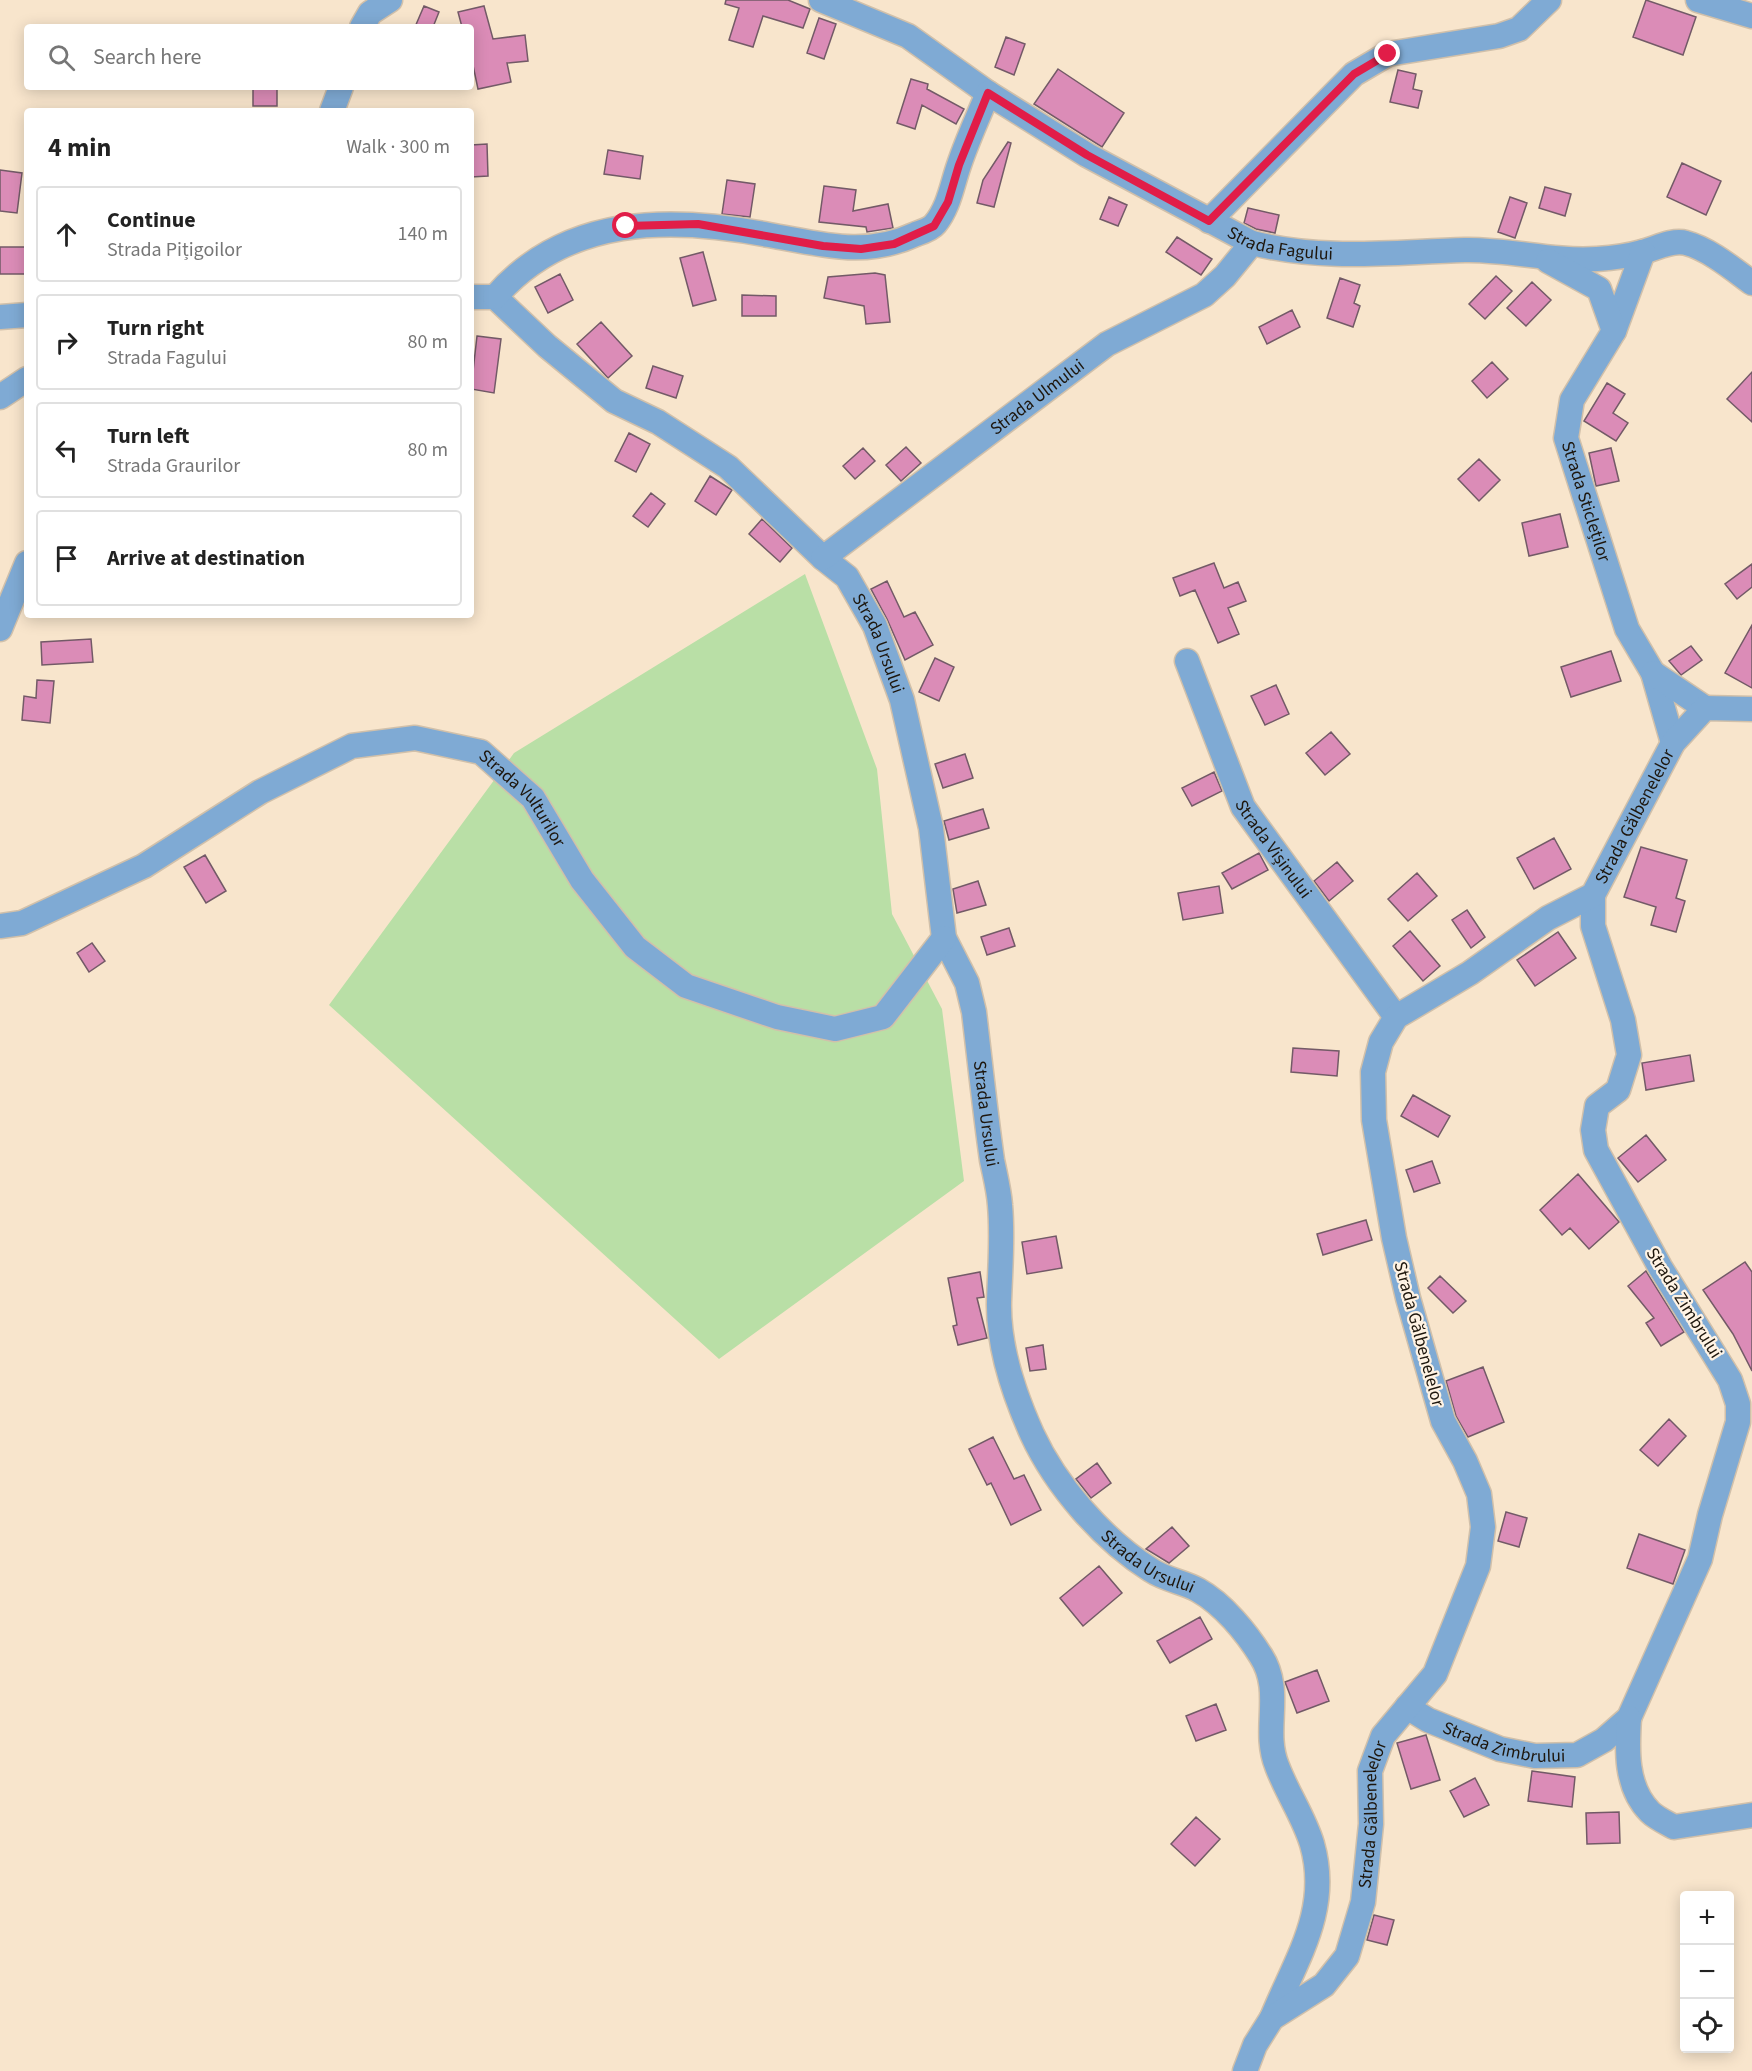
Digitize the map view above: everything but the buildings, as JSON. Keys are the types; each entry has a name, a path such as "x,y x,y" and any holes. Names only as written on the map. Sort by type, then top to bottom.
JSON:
{"street":[{"path":"364,24 370,13 390,0"},
{"name":"Strada Fagului","path":"821,0 908,36 988,93 1087,155 1252,243 1278,249 1331,255 1379,256 1466,250 1506,252 1545,259 1596,259 1643,252 1658,246 1684,242 1723,262 1752,283"},
{"path":"1209,221 1354,74 1388,54 1499,36 1519,29 1549,0"},
{"path":"1698,0 1752,16"},
{"path":"333,108 339,90"},
{"path":"474,297 495,297 531,263 580,238 626,226 698,224 823,246 861,249 894,244 934,226 948,202 959,165 988,93"},
{"name":"Strada Ulmului","path":"823,558 1107,344 1204,294 1225,276 1252,243"},
{"name":"Strada Sticleților","path":"1643,252 1614,331 1572,400 1566,438 1628,629 1653,673 1673,743"},
{"path":"1545,259 1599,289 1614,331"},
{"name":"Strada Ursului","path":"495,297 556,354 614,401 686,438 728,467 823,558 847,577 875,626 902,700 931,828 944,938 967,983 974,1012 1000,1203 1003,1257 999,1303 1001,1341 1014,1388 1033,1437 1091,1522 1128,1554 1170,1581 1198,1590 1232,1618 1262,1657 1272,1680 1274,1711 1269,1735 1276,1765 1312,1843 1319,1875 1316,1912 1306,1944 1272,2018"},
{"path":"0,317 24,315"},
{"path":"0,398 24,381"},
{"path":"0,629 24,570"},
{"name":"Strada Vișinului","path":"1187,661 1243,807 1396,1017"},
{"name":"Strada Sticleților","path":"1653,673 1705,708"},
{"path":"1705,708 1752,709"},
{"name":"Strada Gălbenelelor","path":"1245,2071 1255,2045 1272,2018 1324,1985 1347,1956 1363,1902 1371,1824 1370,1771 1383,1736 1435,1674 1457,1624 1478,1566 1483,1527 1479,1494 1443,1421 1408,1298 1394,1238 1374,1120 1372,1092 1373,1072 1380,1042 1396,1017 1470,973 1548,918 1593,894 1673,743 1705,708"},
{"name":"Strada Vulturilor","path":"0,926 22,923 144,866 260,792 352,746 415,738 482,752 533,798 582,880 635,947 686,986 777,1017 835,1029 883,1017 944,938"},
{"name":"Strada Zimbrului","path":"1593,894 1593,926 1623,1020 1629,1055 1618,1090 1597,1106 1593,1130 1596,1150 1660,1268 1730,1380 1738,1404 1738,1422 1710,1515 1700,1559 1629,1718 1626,1759 1637,1792 1650,1812 1674,1827 1752,1815"},
{"name":"Strada Zimbrului","path":"1407,1707 1465,1736 1500,1749 1535,1756 1577,1755 1604,1740 1629,1718"}],"green space":[{"path":"805,574 877,769 892,914 942,1009 964,1181 719,1359 329,1005 514,753"}],"route":[{"path":"626,226 698,224 768,234 823,246 861,249 894,244 934,226 948,202 959,165 988,93 1087,155 1209,221 1354,74 1388,54"}]}
